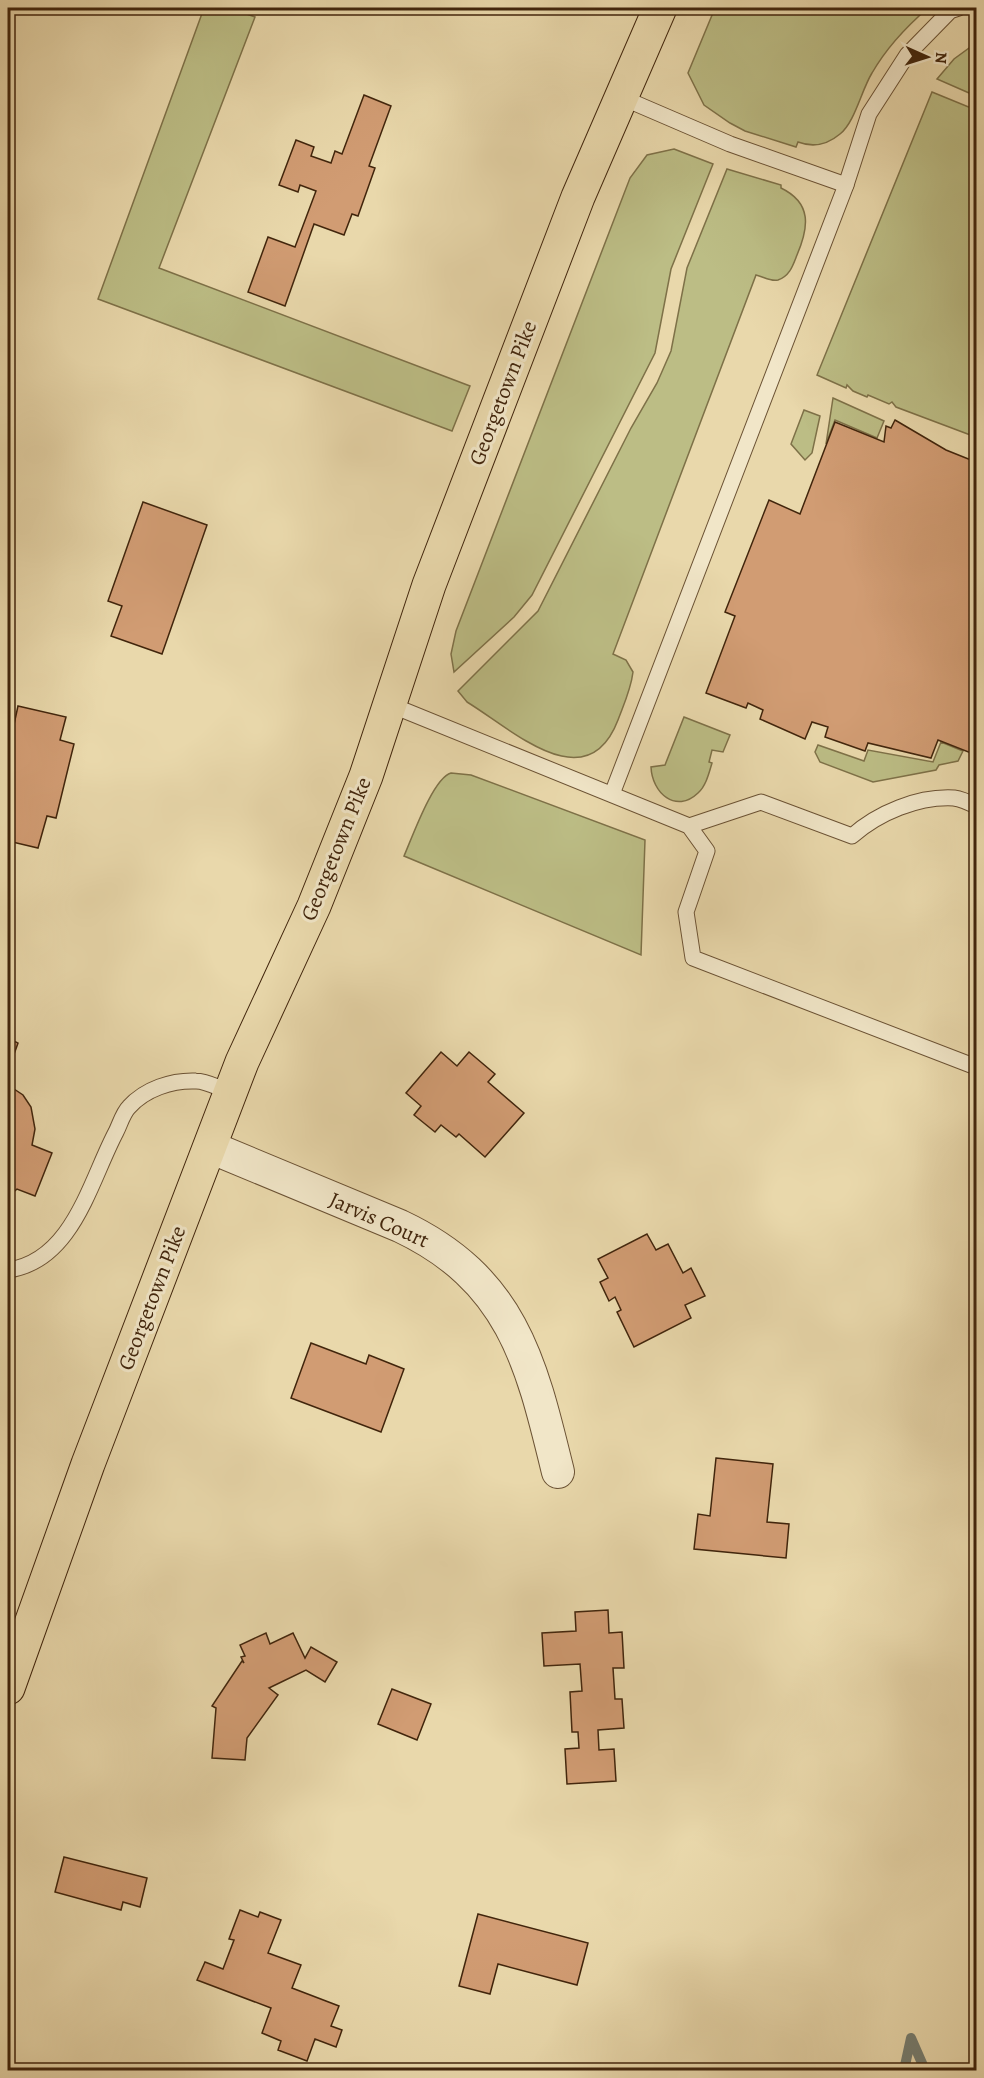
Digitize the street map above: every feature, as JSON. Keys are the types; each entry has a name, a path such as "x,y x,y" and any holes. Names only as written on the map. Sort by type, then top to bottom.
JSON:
{"main road":[{"name":"Georgetown Pike","path":"8,1684 88,1464 231,1092 314,906 391,705 434,575 578,197 623,98 660,8"}],"street":[{"name":"Jarvis Court","path":"210,1148 400,1226 423,1237 457,1259 486,1289 512,1325 539,1393 558,1472"}],"lane":[{"path":"612,794 846,185 869,114 907,56 950,11 959,8"},
{"path":"623,98 730,144 846,185"},
{"path":"391,705 689,826 707,851 686,912 693,958 976,1067"},
{"path":"689,826 761,802 852,836 867,822 920,802 955,798 976,806"},
{"path":"8,1270 22,1268 54,1247 86,1202 106,1151 129,1107 161,1085 197,1081 231,1092"}],"green space":[{"path":"204,8 230,8 255,17 159,268 470,386 452,431 98,299"},
{"path":"715,8 928,8 897,38 884,55 868,80 845,129 825,143 809,145 798,142 796,147 745,131 704,105 688,73"},
{"path":"976,43 976,96 937,79 954,59"},
{"path":"932,92 976,110 976,429 973,436 896,407 892,402 889,404 868,395 867,397 853,391 847,385 846,388 817,375"},
{"path":"674,149 713,164 671,269 655,353 532,595 514,617 454,672 451,654 456,631 630,178 647,155"},
{"path":"727,169 781,185 781,188 798,201 805,217 801,245 790,270 782,278 773,280 756,275 613,654 626,660 633,672 618,720 604,744 588,755 569,757 548,752 467,702 458,691 538,611 631,428 657,383 671,351 687,268"},
{"path":"833,398 884,421 877,438 835,420 826,444"},
{"path":"804,410 820,416 812,453 805,460 791,444"},
{"path":"684,717 730,735 723,752 712,750 709,762 712,763 701,790 690,799 674,801 667,798 656,785 651,767 665,765"},
{"path":"941,742 963,751 958,761 939,765 936,770 873,782 820,762 815,752 818,745 864,761 868,750 933,762"},
{"path":"451,773 471,775 645,840 641,955 404,856 430,797 444,777"}],"building":[{"path":"364,95 391,106 369,166 375,168 358,216 352,214 344,235 314,224 285,306 248,292 268,237 295,247 316,191 300,185 298,192 279,185 296,140 314,147 311,156 331,163 335,151 342,154"},
{"path":"895,420 946,450 976,462 976,755 938,740 931,758 868,743 865,751 825,737 828,727 812,722 805,739 760,719 763,710 748,703 746,708 706,693 735,616 725,612 769,500 800,514 835,422 884,442 886,426 891,428"},
{"path":"143,502 207,525 162,654 111,636 122,606 108,601"},
{"path":"18,706 66,717 60,740 74,744 56,818 47,816 38,848 8,841 8,728 13,729"},
{"path":"8,1038 18,1043 8,1071"},
{"path":"441,1052 457,1066 469,1052 495,1074 488,1082 524,1113 485,1157 459,1134 456,1137 441,1125 435,1132 414,1115 421,1106 406,1093"},
{"path":"8,1085 23,1095 31,1107 35,1129 32,1145 52,1153 35,1196 17,1189 8,1197"},
{"path":"647,1234 656,1250 668,1244 683,1273 691,1268 705,1296 685,1305 691,1318 634,1347 617,1312 621,1310 615,1297 609,1301 600,1282 608,1278 598,1259"},
{"path":"311,1343 366,1364 369,1355 404,1369 381,1432 291,1398"},
{"path":"716,1458 773,1464 767,1522 789,1524 786,1558 694,1549 698,1514 710,1516"},
{"path":"608,1610 609,1633 622,1632 624,1668 613,1668 615,1699 622,1699 624,1728 598,1730 599,1750 614,1749 616,1781 567,1784 565,1749 579,1748 578,1732 572,1732 570,1692 582,1691 580,1664 544,1666 542,1633 576,1631 575,1612"},
{"path":"266,1633 270,1644 293,1633 305,1658 311,1647 337,1662 325,1682 306,1670 269,1688 278,1695 247,1738 245,1760 212,1758 216,1708 212,1706 242,1661 244,1663 241,1657 245,1656 240,1645"},
{"path":"392,1689 431,1704 417,1740 378,1724"},
{"path":"64,1857 147,1878 140,1907 123,1902 121,1910 55,1892"},
{"path":"240,1910 258,1917 260,1912 281,1920 268,1953 301,1965 292,1988 339,2006 331,2026 342,2030 336,2047 315,2039 307,2061 278,2050 281,2041 262,2033 271,2008 197,1980 205,1962 223,1969 234,1940 229,1939"},
{"path":"478,1914 588,1943 577,1985 498,1964 490,1994 459,1986"}],"waterway":[{"path":"904,2070 911,2038 925,2070"}]}
